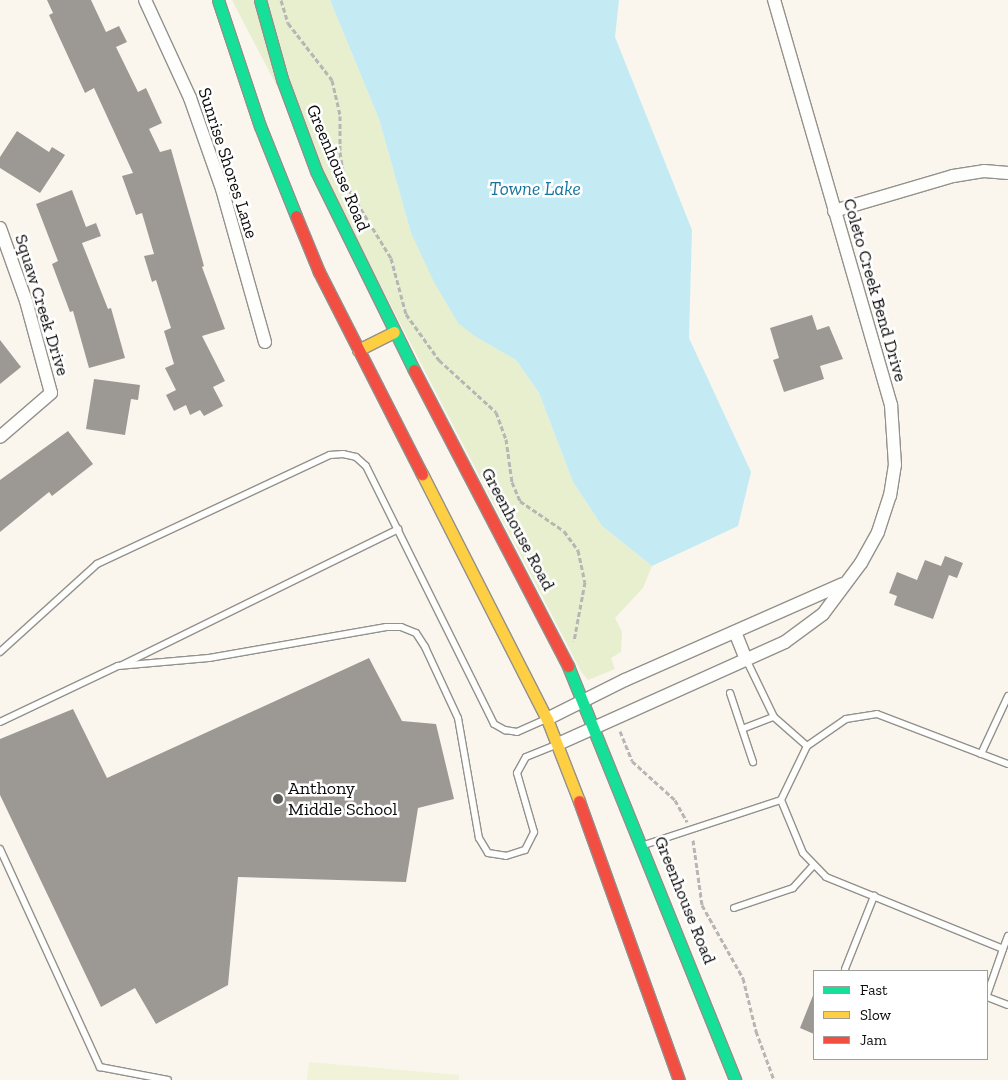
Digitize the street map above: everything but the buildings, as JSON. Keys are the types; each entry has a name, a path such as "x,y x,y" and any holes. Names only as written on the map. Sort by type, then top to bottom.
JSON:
{"main road":[{"path":"218,0 260,126 294,215 358,350 547,719 558,744 680,1080"},
{"name":"Greenhouse Road","path":"260,0 282,79 316,171 394,332 536,600 584,700 644,845 736,1080"},
{"path":"358,350 394,332"}],"street":[{"name":"Sunrise Shores Lane","path":"145,0 190,98 222,189 265,342"},
{"name":"Coleto Creek Bend Drive","path":"558,744 785,642 823,614 844,583 861,563 878,532 895,465 895,437 891,405 774,0"},
{"path":"834,211 953,176 984,171 1008,173"},
{"name":"Squaw Creek Drive","path":"0,228 26,301 51,392 0,437"},
{"name":"Coleto Creek Bend Drive","path":"547,719 584,700 844,583"},
{"path":"735,632 746,660"}],"lane":[{"path":"0,652 97,564 330,455 356,457 366,466 494,724 505,730 518,732 547,719"},
{"path":"0,722 398,530"},
{"path":"118,666 209,658 386,627 401,627 416,633 458,718 479,838 488,852 506,856 524,850 534,832 517,773 526,757 558,744"},
{"path":"746,660 774,717 807,746"},
{"path":"730,693 754,762"},
{"path":"981,754 1008,696"},
{"path":"644,845 781,800 807,746 846,719 877,714 1008,764"},
{"path":"742,728 774,717"},
{"path":"781,800 803,853 826,877 1002,949"},
{"path":"0,849 100,1066 168,1080"},
{"path":"734,908 793,888 814,865"},
{"path":"846,969 874,896"},
{"path":"988,993 1008,936"},
{"path":"988,996 1008,1005"}],"path":[{"path":"281,0 288,23 332,80 340,116 340,152 345,183 391,258 406,314 439,360 496,412 506,439 512,482 520,501 564,532 578,550 585,582 575,630 575,648"},
{"path":"616,718 632,760 675,800 690,830 702,905 743,978 756,1031 774,1080"}],"green space":[{"path":"232,0 330,0 379,119 411,233 476,337 516,360 539,393 573,482 602,526 652,566 643,588 615,618 622,632 621,652 611,658 615,669 588,680 582,673"},
{"path":"309,1062 459,1075 459,1080 307,1080"}],"water":[{"name":"Towne Lake","path":"330,0 619,0 615,37 692,230 689,338 751,472 738,526 652,566 602,526 573,482 539,393 516,360 476,337 458,323 434,282 411,233 379,119"}],"traffic: fast":[{"path":"218,0 260,126 296,216"},
{"path":"260,0 282,79 316,171 414,370"},
{"path":"568,666 735,1080"}],"traffic: slow":[{"path":"358,350 394,332"},
{"path":"422,474 547,719 579,801"}],"traffic: jam":[{"path":"296,216 319,272 422,474"},
{"path":"414,370 568,666"},
{"path":"579,801 679,1080"}],"place":[{"name":"Anthony Middle School","path":"278,799"}]}
